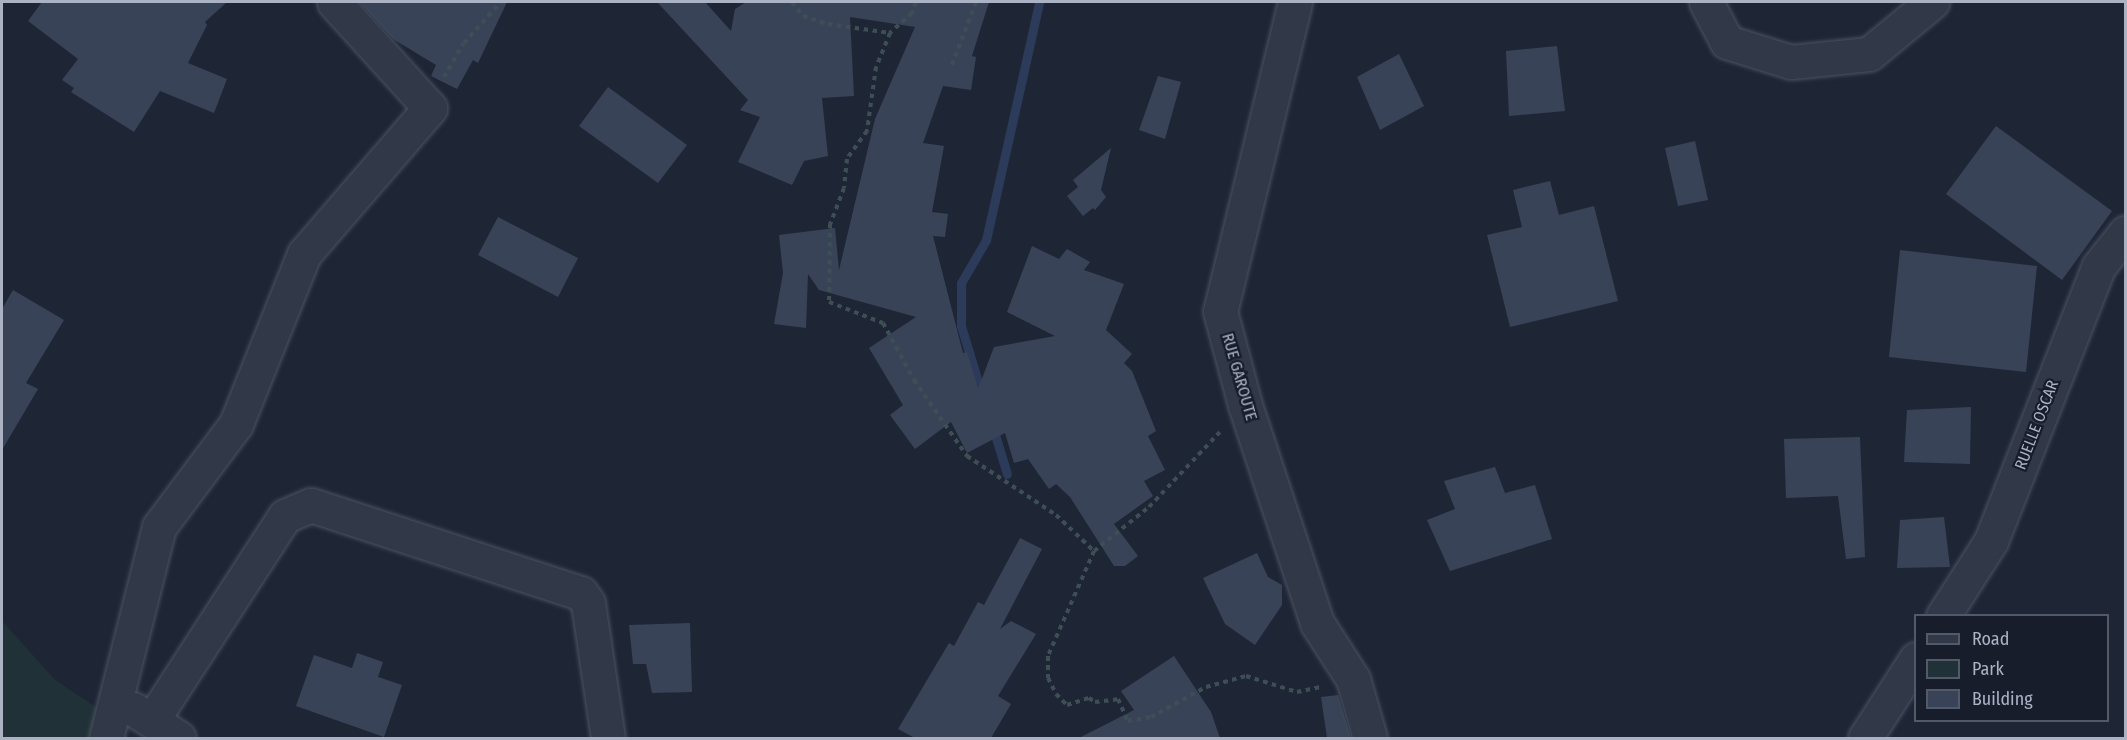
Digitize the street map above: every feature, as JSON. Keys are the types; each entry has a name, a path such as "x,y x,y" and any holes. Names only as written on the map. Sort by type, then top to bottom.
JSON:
{"street":[{"path":"106,738 159,527 236,424 304,254 430,108 334,2"},
{"name":"RUE GAROUTE","path":"1295,2 1220,311 1245,405 1317,623 1353,679 1370,738"},
{"path":"1706,2 1727,42 1791,62 1869,54 1932,2"},
{"name":"RUELLE OSCAR","path":"1944,614 1991,541 2099,266 2126,232"},
{"path":"153,719 285,516 311,506 581,593 588,603 608,738"},
{"path":"1865,738 1914,662"},
{"path":"115,701 153,719 179,738"}],"path":[{"path":"430,108 464,43 501,2"},
{"path":"792,2 803,16 890,33"},
{"path":"916,2 912,13 890,33 876,68 867,130 847,159 844,188 830,224 829,302 883,323 914,380 967,456 1056,514 1094,550"},
{"path":"952,65 976,2"},
{"path":"1245,405 1149,507 1094,550 1048,656 1048,678 1067,705 1089,698 1095,702 1118,699 1128,721 1151,717 1206,687 1246,676 1297,692 1353,679"}],"green space":[{"path":"2,621 55,680 106,714 98,738 2,738"}],"building":[{"path":"42,2 227,2 205,22 207,25 188,63 227,79 214,113 160,91 134,132 71,92 74,88 62,80 78,59 28,21"},
{"path":"359,2 507,2 478,63 473,60 457,89 431,76 436,65 393,39"},
{"path":"657,2 705,2 731,31 735,9 746,2 989,2 972,56 976,57 971,90 943,86 923,143 944,146 932,212 948,214 945,237 933,236 963,353 967,352 978,389 994,347 1055,336 1007,312 1032,246 1059,259 1067,249 1090,262 1084,270 1124,284 1106,330 1132,354 1124,363 1132,371 1156,431 1148,436 1165,470 1144,481 1153,496 1114,524 1138,556 1125,566 1114,566 1070,497 1056,484 1049,489 1028,459 1014,463 1005,433 967,453 951,422 915,449 890,415 903,405 869,348 916,317 819,290 808,274 806,328 774,324 783,273 779,235 835,228 839,270 875,119 915,27 850,17 854,96 822,98 828,156 804,161 792,185 738,162 760,117 740,110 748,100"},
{"path":"1557,46 1565,111 1509,116 1506,51"},
{"path":"1399,54 1424,106 1380,130 1357,77"},
{"path":"1158,76 1181,82 1165,139 1139,130"},
{"path":"608,87 687,145 658,183 579,126"},
{"path":"1996,126 2112,211 2062,280 1946,194"},
{"path":"1695,141 1708,200 1678,206 1665,148"},
{"path":"1111,148 1101,190 1106,197 1095,210 1093,208 1083,216 1067,196 1078,187 1073,180"},
{"path":"1550,181 1559,215 1594,206 1618,301 1510,327 1487,235 1522,227 1513,190"},
{"path":"498,217 578,258 558,297 478,255"},
{"path":"1900,250 2037,266 2026,372 1889,357"},
{"path":"13,290 64,320 26,383 38,389 2,450 2,309"},
{"path":"1971,407 1970,464 1904,462 1907,410"},
{"path":"1860,437 1865,557 1846,559 1838,496 1786,498 1784,439"},
{"path":"1495,467 1505,493 1535,485 1552,539 1450,571 1427,520 1455,509 1444,481"},
{"path":"1944,517 1950,567 1897,568 1900,520"},
{"path":"1020,538 1042,549 1000,629 1011,621 1036,634 998,696 1011,704 991,738 915,738 898,729 949,643 954,646 978,602 984,605"},
{"path":"1257,553 1268,577 1282,585 1282,605 1255,645 1225,624 1203,578"},
{"path":"690,623 692,692 652,693 646,664 633,664 629,625"},
{"path":"357,653 383,662 378,677 402,685 384,737 296,706 314,655 352,668"},
{"path":"1174,656 1211,712 1220,738 1079,738 1134,710 1121,691"},
{"path":"1338,695 1351,738 1327,738 1321,697"}],"waterway":[{"path":"982,395 961,326 961,283 986,240 1039,2"},
{"path":"993,428 1007,474"}]}
